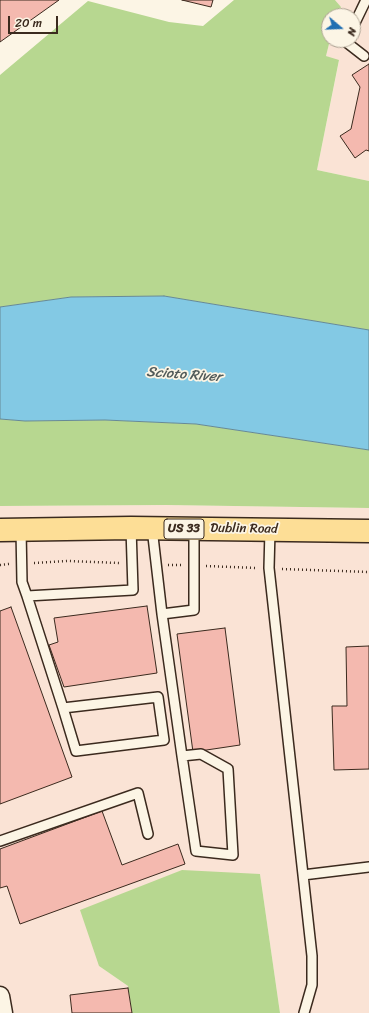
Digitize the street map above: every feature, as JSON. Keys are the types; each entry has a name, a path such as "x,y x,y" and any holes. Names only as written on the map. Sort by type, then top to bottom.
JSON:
{"main road":[{"name":"Dublin Road","path":"10,530 142,528 369,531"}],"street":[{"path":"0,996 3,1013"}],"lane":[{"path":"361,10 366,0"},
{"path":"354,48 364,56"},
{"path":"27,596 133,590 142,528"},
{"path":"142,528 162,614 182,756 196,851 233,855 228,769 201,754 182,756"},
{"path":"162,614 194,610 194,529"},
{"path":"10,530 22,582 76,751 164,740 158,697 63,708"},
{"path":"270,530 269,568 312,956 312,985 304,1013"},
{"path":"0,841 138,793 148,834"},
{"path":"303,875 369,867"}],"shaded area":[{"path":"335,0 369,0 369,181 317,170 339,61 326,56 328,48 361,48 361,8 341,7"},
{"path":"166,505 369,508 369,1013 280,1013 260,874 99,966 128,986 132,1013 0,1013 0,506"}],"green space":[{"path":"234,0 335,0 341,7 321,8 321,48 328,48 326,56 339,60 317,170 369,181 369,330 164,296 71,297 0,307 0,75 88,1 169,22 203,26"},
{"path":"0,419 25,421 105,420 196,424 369,450 369,508 166,505 0,506"},
{"path":"182,870 260,874 280,1013 132,1013 128,986 99,966 80,910"}],"water":[{"name":"Scioto River","path":"164,296 369,330 369,450 196,424 105,420 25,421 0,419 0,307 71,297"}],"building":[{"path":"0,0 59,0 0,42"},
{"path":"182,0 213,0 211,7"},
{"path":"369,64 369,151 366,150 355,158 340,136 351,129 360,87 352,75"},
{"path":"147,606 157,673 64,687 49,645 58,642 54,618"},
{"path":"11,607 72,777 0,804 0,611"},
{"path":"225,628 240,745 193,752 177,634"},
{"path":"369,646 369,769 334,770 332,706 347,706 346,647"},
{"path":"102,811 122,865 178,844 185,864 20,924 7,886 0,888 0,849"},
{"path":"128,988 132,1013 72,1013 70,995"}]}
